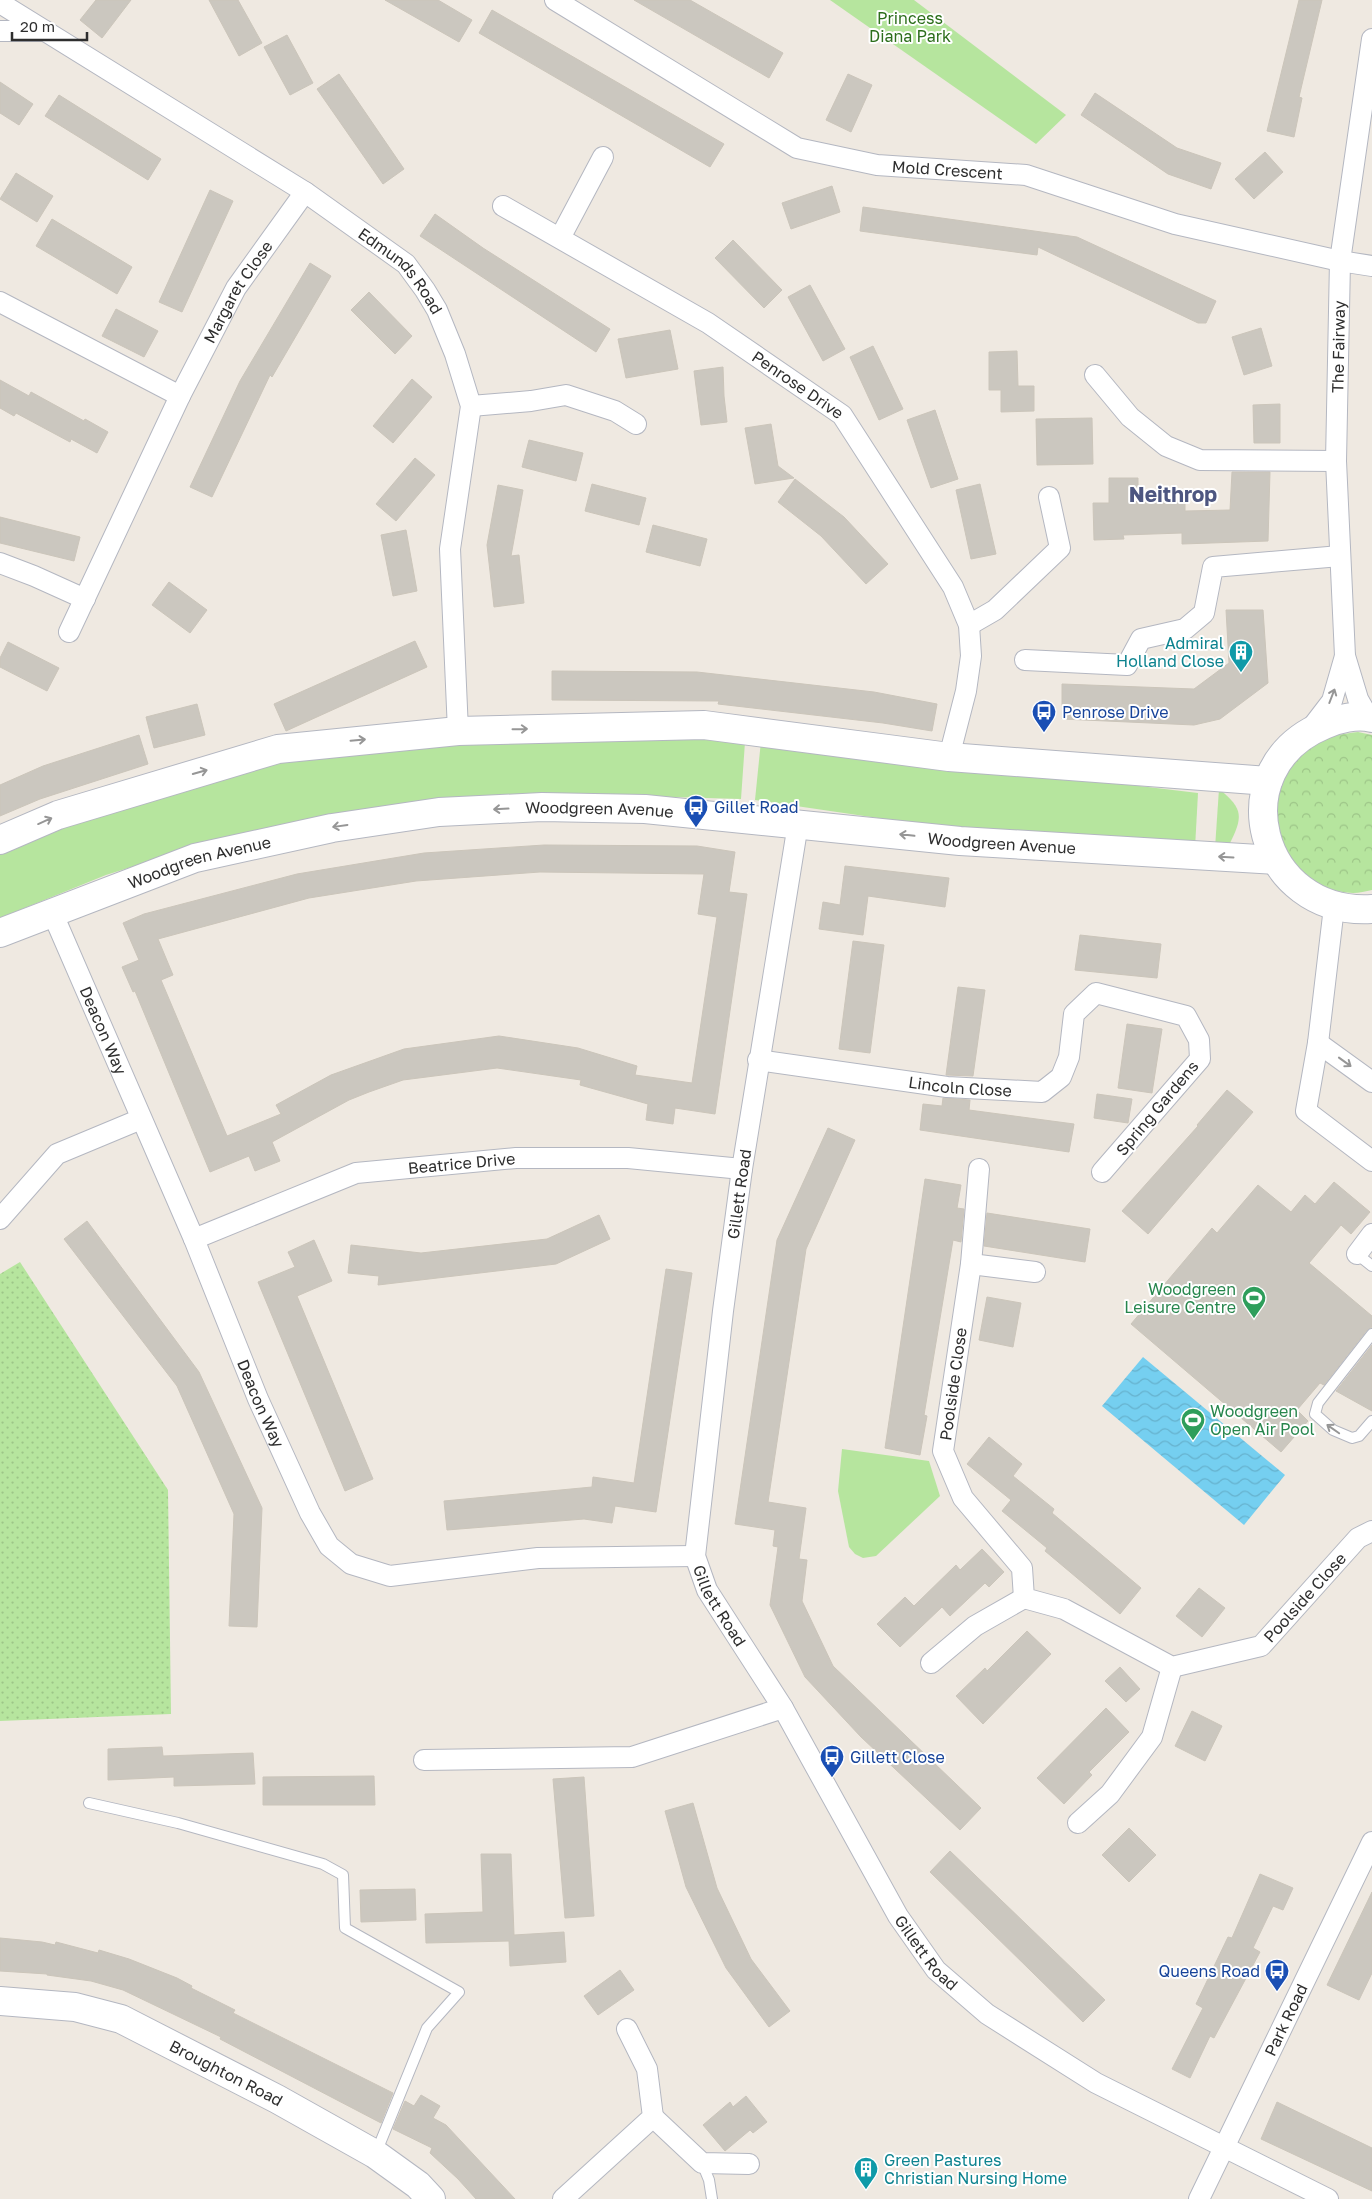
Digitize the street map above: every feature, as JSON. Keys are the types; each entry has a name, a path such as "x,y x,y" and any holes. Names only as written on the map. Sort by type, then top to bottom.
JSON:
{"street":[{"name":"Mold Crescent","path":"554,0 797,148 878,165 1026,175 1174,224 1340,261 1372,266"},
{"name":"Edmunds Road","path":"0,3 304,192 406,264 437,310 455,354 471,406 450,549 458,731"},
{"path":"0,31 45,31"},
{"name":"The Fairway","path":"1370,717 1358,699 1345,656 1336,461 1340,261 1372,39"},
{"path":"560,238 603,157"},
{"name":"Margaret Close","path":"68,632 180,396 236,288 304,192"},
{"name":"Penrose Drive","path":"503,206 708,323 842,416 953,587 970,625 971,656 966,691 949,757"},
{"path":"0,302 180,396"},
{"path":"1094,376 1130,417 1166,446 1200,460 1336,461"},
{"path":"471,406 531,401 566,395 615,411 636,424"},
{"path":"970,625 995,610 1060,548 1049,498"},
{"path":"1025,660 1127,665 1141,640 1185,629 1204,613 1213,567 1340,556"},
{"path":"0,564 34,576 85,599"},
{"name":"The Fairway","path":"1309,731 1332,701 1345,656"},
{"path":"1370,717 1337,719 1309,731 1284,752 1268,781 1263,808 1265,835 1275,860 1290,881 1310,896 1334,906 1355,910 1372,909"},
{"path":"0,840 58,815 278,750 458,731 704,725 949,757 1268,781"},
{"name":"Woodgreen Avenue","path":"0,932 195,858 332,828 439,812 542,807 645,808 960,841 1275,860"},
{"name":"Gillett Road","path":"798,824 758,1060 742,1169 723,1311 695,1556 707,1590 782,1708 898,1916 936,1970 987,2014 1096,2083 1224,2149"},
{"path":"1334,906 1318,1042 1306,1111 1372,1161"},
{"name":"Deacon Way","path":"52,912 194,1239 258,1399 310,1513 329,1546 351,1564 390,1576 538,1558 695,1556"},
{"name":"Lincoln Close","path":"758,1060 947,1087 1042,1092 1061,1077 1069,1057 1074,1014 1096,993"},
{"name":"Spring Gardens","path":"1096,993 1186,1016 1199,1040 1200,1059 1102,1172"},
{"path":"1318,1042 1372,1082"},
{"path":"0,1219 57,1154 141,1119"},
{"name":"Beatrice Drive","path":"194,1239 356,1173 516,1158 628,1158 742,1169"},
{"name":"Poolside Close","path":"979,1169 971,1264 943,1451 963,1498 1022,1568 1024,1598"},
{"path":"1364,1260 1372,1234"},
{"path":"971,1264 1035,1272"},
{"name":"Poolside Close","path":"1172,1667 1261,1646 1358,1538 1372,1531"},
{"path":"931,1663 975,1626 1024,1598 1064,1609 1172,1667 1152,1737 1110,1794 1078,1822"},
{"path":"424,1760 632,1757 782,1708"},
{"name":"Park Road","path":"1200,2199 1372,1842"},
{"name":"Broughton Road","path":"0,2001 76,2007 121,2019 277,2098 375,2154 418,2186 431,2199"},
{"path":"627,2029 646,2069 652,2117 702,2163 749,2164"},
{"path":"563,2199 652,2117"},
{"path":"1224,2149 1328,2199"}],"lane":[{"path":"1372,1334 1318,1403 1315,1414 1333,1430 1352,1438 1358,1436 1372,1421"},
{"path":"89,1803 178,1823 323,1864 343,1875 344,1928 459,1992 427,2028 375,2154"},
{"path":"702,2163 709,2180 712,2199"}],"green space":[{"name":"Princess Diana Park","path":"830,0 914,0 1066,115 1036,144"},
{"path":"1358,732 1372,735 1372,890 1353,893 1327,888 1306,875 1290,857 1280,835 1277,811 1281,787 1292,765 1310,746 1327,738"},
{"path":"595,734 745,742 741,799 536,793 446,800 217,840 106,875 0,918 0,852 56,829 283,761 328,754"},
{"path":"761,741 1198,793 1195,848 987,834 755,800"},
{"path":"1219,789 1237,808 1239,820 1229,845 1215,848"},
{"path":"20,1262 168,1490 171,1714 0,1721 0,1274"},
{"path":"842,1449 929,1461 940,1496 876,1556 863,1558 855,1554 849,1547 838,1491"}],"water":[{"name":"Woodgreen Open Air Pool","path":"1143,1357 1285,1475 1244,1525 1102,1406"}],"building":[{"path":"96,0 131,0 102,38 80,20"},
{"path":"209,0 238,0 262,43 239,56"},
{"path":"385,0 438,0 472,20 459,42"},
{"path":"634,0 690,0 783,53 769,78"},
{"path":"1299,0 1322,0 1299,97 1302,98 1294,137 1267,131"},
{"path":"492,10 724,144 710,167 479,33"},
{"path":"287,35 313,83 290,95 264,47"},
{"path":"339,74 404,169 383,184 317,89"},
{"path":"848,74 872,85 851,132 826,120"},
{"path":"0,82 33,104 19,125 0,113"},
{"path":"1095,93 1177,148 1221,163 1211,189 1168,174 1081,115"},
{"path":"59,95 161,159 148,180 45,116"},
{"path":"1265,152 1283,172 1254,199 1235,179"},
{"path":"16,173 53,196 37,222 0,199"},
{"path":"832,186 840,212 791,229 782,203"},
{"path":"210,190 233,201 182,312 159,302"},
{"path":"863,207 1077,237 1216,301 1206,323 1198,323 1038,247 1037,255 860,231"},
{"path":"435,214 483,248 610,329 596,352 420,236"},
{"path":"52,219 132,267 117,294 36,246"},
{"path":"733,240 782,290 764,308 715,258"},
{"path":"310,263 331,276 272,377 270,375 212,497 190,487 240,381"},
{"path":"810,285 845,349 823,361 788,297"},
{"path":"369,292 412,336 395,354 351,310"},
{"path":"116,309 158,331 144,357 102,336"},
{"path":"1261,328 1272,366 1244,375 1232,337"},
{"path":"670,330 678,369 626,378 618,339"},
{"path":"873,346 903,409 879,420 850,357"},
{"path":"1017,351 1018,386 1034,386 1034,411 1001,412 1001,390 989,390 989,352"},
{"path":"723,367 727,422 701,425 694,371"},
{"path":"412,379 432,397 393,443 373,426"},
{"path":"0,380 29,396 31,392 108,432 97,453 71,439 70,442 16,413 14,416 0,408"},
{"path":"1280,404 1280,443 1254,443 1253,405"},
{"path":"935,410 958,479 931,488 907,420"},
{"path":"1092,418 1093,464 1037,465 1036,419"},
{"path":"771,424 778,466 794,478 755,484 745,428"},
{"path":"529,440 583,453 576,481 522,467"},
{"path":"415,458 435,475 396,521 376,504"},
{"path":"1232,472 1270,472 1268,541 1182,544 1182,533 1123,535 1124,539 1094,540 1093,503 1109,503 1109,478 1138,478 1138,502 1185,501 1185,511 1230,510"},
{"path":"795,479 844,517 888,564 866,584 821,536 778,502"},
{"path":"592,484 646,498 639,525 585,511"},
{"path":"980,484 996,554 971,559 956,490"},
{"path":"498,485 523,490 511,556 519,555 524,603 494,607 487,545"},
{"path":"0,517 80,537 74,561 0,543"},
{"path":"653,525 707,539 700,566 646,552"},
{"path":"406,530 417,591 393,596 381,535"},
{"path":"169,582 207,610 190,633 152,605"},
{"name":"Admiral Holland Close","path":"1226,610 1263,610 1268,683 1220,719 1194,725 1062,719 1062,684 1194,689 1229,663"},
{"path":"415,641 427,667 286,731 274,704"},
{"path":"8,642 59,668 47,691 0,667 0,658"},
{"path":"552,671 697,672 874,692 937,704 932,731 883,723 718,704 719,701 552,700"},
{"path":"197,704 205,735 154,748 146,717"},
{"path":"139,735 148,764 40,799 0,816 0,785 43,766"},
{"path":"544,845 697,846 735,852 729,892 747,894 715,1114 675,1108 673,1124 646,1120 648,1104 580,1085 581,1080 497,1068 403,1080 369,1092 349,1100 272,1142 280,1161 255,1171 249,1156 210,1172 135,991 133,992 122,967 139,960 123,923 144,914 297,874 424,853","holes":["540,872 704,874 698,914 717,917 692,1083 635,1075 637,1066 578,1048 499,1036 404,1049 331,1075 276,1105 281,1114 227,1136 161,980 173,975 158,939 309,898 416,881"]},
{"path":"845,866 949,878 945,907 868,896 863,935 819,929 823,902 840,905"},
{"path":"1080,935 1161,944 1157,978 1075,970"},
{"path":"853,941 884,945 870,1053 839,1049"},
{"path":"958,987 985,990 973,1076 946,1075"},
{"path":"1127,1024 1162,1029 1152,1093 1118,1088"},
{"path":"1227,1090 1253,1112 1148,1234 1122,1211 1198,1126"},
{"path":"1097,1094 1132,1099 1128,1123 1094,1118"},
{"path":"943,1098 970,1100 969,1110 1074,1124 1069,1152 920,1130 923,1104 942,1106"},
{"path":"828,1128 855,1140 806,1249 768,1502 806,1508 799,1559 807,1560 802,1601 833,1666 981,1808 960,1830 861,1737 805,1677 770,1605 778,1547 773,1546 775,1530 735,1524 777,1240"},
{"path":"925,1179 961,1185 957,1208 964,1209 961,1242 953,1240 924,1415 927,1416 920,1455 885,1448"},
{"name":"Woodgreen Leisure Centre","path":"1334,1182 1370,1212 1351,1234 1341,1225 1309,1263 1372,1316 1372,1327 1367,1330 1324,1385 1320,1383 1297,1410 1308,1421 1281,1452 1131,1324 1212,1228 1217,1233 1258,1185 1291,1212 1305,1195 1315,1204"},
{"path":"987,1213 1090,1229 1085,1262 984,1246"},
{"path":"599,1215 610,1239 556,1264 378,1285 379,1276 348,1273 351,1245 421,1253 547,1239"},
{"path":"87,1221 199,1372 262,1508 257,1627 229,1626 234,1514 177,1386 64,1239"},
{"path":"314,1240 332,1281 297,1296 373,1479 345,1491 258,1282 295,1267 288,1252"},
{"path":"666,1269 692,1273 656,1512 615,1506 612,1523 584,1519 447,1530 444,1501 592,1487 593,1477 634,1483"},
{"path":"987,1297 1021,1303 1013,1347 979,1340"},
{"path":"1372,1345 1372,1411 1336,1391"},
{"path":"989,1437 1022,1464 1013,1476 1054,1509 1052,1513 1141,1588 1120,1614 1045,1551 1047,1548 1002,1511 1011,1500 967,1464"},
{"path":"982,1549 1004,1572 989,1587 985,1583 950,1616 942,1607 900,1647 877,1624 905,1597 914,1606 956,1565 960,1570"},
{"path":"1199,1588 1225,1608 1202,1637 1176,1616"},
{"path":"1027,1631 1051,1654 983,1724 956,1696 985,1668 987,1671"},
{"path":"1120,1667 1140,1689 1126,1702 1105,1681"},
{"path":"1106,1708 1129,1732 1089,1772 1092,1775 1064,1804 1037,1778"},
{"path":"1192,1711 1222,1726 1205,1761 1175,1746"},
{"path":"162,1747 163,1756 253,1753 255,1784 174,1786 174,1777 108,1780 108,1749"},
{"path":"374,1776 375,1805 263,1805 263,1777"},
{"path":"584,1777 594,1916 565,1918 553,1779"},
{"path":"693,1803 717,1888 751,1959 790,2011 769,2027 726,1968 686,1887 665,1811"},
{"path":"1129,1828 1156,1855 1129,1882 1102,1855"},
{"path":"950,1851 1105,2000 1083,2022 930,1872"},
{"path":"481,1854 511,1854 514,1935 564,1932 566,1962 510,1966 509,1941 426,1943 425,1914 483,1912"},
{"path":"1260,1874 1293,1888 1283,1910 1273,1906 1253,1948 1260,1952 1214,2038 1210,2036 1190,2078 1172,2069 1203,2008 1196,2004 1228,1937 1232,1938"},
{"path":"415,1889 416,1920 361,1922 360,1890"},
{"path":"1372,1892 1372,1973 1359,2000 1327,1985"},
{"path":"0,1938 55,1945 56,1942 98,1953 99,1950 129,1959 177,1978 192,1986 191,1988 235,2010 233,2013 393,2093 381,2123 220,2039 221,2037 123,1990 91,1981 47,1974 0,1971"},
{"path":"620,1970 634,1990 598,2015 584,1996"},
{"path":"421,2095 440,2106 433,2118 446,2125 515,2199 476,2199 430,2153 432,2148 393,2129 405,2101 414,2106"},
{"path":"746,2096 767,2122 753,2133 750,2130 725,2151 703,2125 730,2102 733,2107"},
{"path":"1277,2102 1372,2148 1372,2191 1261,2139"}],"place":[{"name":"Admiral Holland Close","path":"1241,673"},
{"name":"Penrose Drive","path":"1044,733"},
{"name":"Gillet Road","path":"696,828"},
{"name":"Woodgreen Leisure Centre","path":"1254,1319"},
{"name":"Woodgreen Open Air Pool","path":"1193,1441"},
{"name":"Gillett Close","path":"832,1778"},
{"name":"Queens Road","path":"1277,1992"},
{"name":"Green Pastures Christian Nursing Home","path":"866,2190"}],"district":[{"name":"Neithrop","path":"1173,494"}]}
